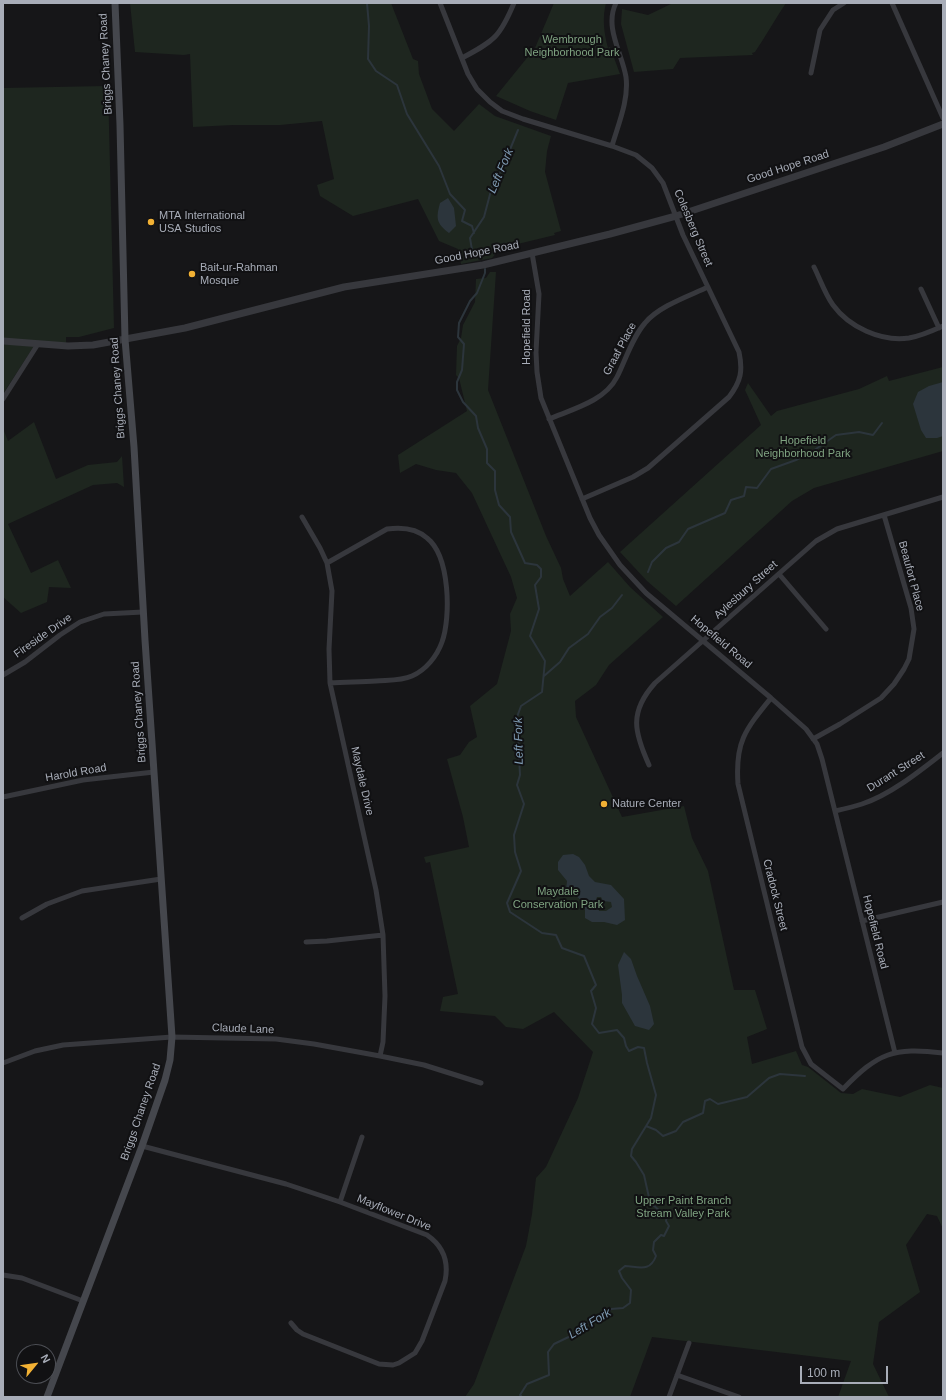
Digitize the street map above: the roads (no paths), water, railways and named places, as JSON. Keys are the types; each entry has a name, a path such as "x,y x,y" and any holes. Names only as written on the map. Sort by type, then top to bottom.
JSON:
{"main road":[{"name":"Briggs Chaney Road","path":"47,1397 142,1146 165,1080 170,1060 172,1037 143,612 134,447 125,339 120,125 115,3"}],"street":[{"name":"Colesberg Street","path":"440,3 468,74 477,89 490,102 502,110 523,119 612,146 636,155 652,168 663,183 683,235 739,352 742,364 740,376 737,386 728,397 648,468 633,477 582,499"},
{"path":"462,58 485,46 499,33 514,3"},
{"path":"612,146 624,106 626,91 626,77 612,28 612,14 616,3"},
{"path":"811,73 820,30 833,10 844,3"},
{"path":"892,3 943,118"},
{"name":"Good Hope Road","path":"3,341 68,346 93,346 184,328 344,287 483,265 676,216 884,147 943,124"},
{"name":"Hopefield Road","path":"532,253 539,294 536,352 537,372 542,398 549,419 590,518 599,535 620,565 646,593 771,698 806,729 817,744 895,1053"},
{"path":"814,267 834,306 847,319 865,331 885,337 907,338 919,336 941,327 921,289"},
{"name":"Graaf Place","path":"549,419 591,402 606,391 617,377 634,340 645,322 665,307 708,287"},
{"path":"3,399 38,344"},
{"name":"Aylesbury Street","path":"649,765 636,732 637,717 642,700 655,683 816,541 826,534 837,529 943,497"},
{"name":"Beaufort Place","path":"813,739 881,698 894,684 909,659 914,630 911,608 884,515"},
{"name":"Maydale Drive","path":"302,517 320,548 327,564 332,591 329,649 330,683 376,890 383,935 386,996 383,1042 380,1056"},
{"path":"327,564 387,529 396,528 416,530 428,538 436,548 444,571 448,597 447,619 442,643 432,661 423,669 412,676 400,679 330,683"},
{"path":"779,574 826,628"},
{"name":"Fireside Drive","path":"3,675 25,662 60,635 80,622 104,614 143,612"},
{"name":"Cradock Street","path":"771,698 749,725 742,739 738,755 738,784 802,1046 811,1064 843,1088 860,1071 871,1063 881,1057 895,1053"},
{"name":"Durant Street","path":"835,811 863,804 880,796 921,771 943,753"},
{"name":"Harold Road","path":"3,797 83,780 154,772"},
{"path":"22,918 47,904 82,891 161,879"},
{"path":"862,921 943,902"},
{"path":"306,942 383,935"},
{"name":"Claude Lane","path":"3,1063 34,1051 63,1045 172,1037 276,1040 314,1044 424,1065 481,1083"},
{"path":"895,1053 908,1050 943,1053"},
{"path":"340,1202 362,1137"},
{"name":"Mayflower Drive","path":"142,1146 286,1184 340,1202 427,1235 435,1240 447,1262 445,1281 422,1340 415,1352 399,1363 379,1364 303,1334 296,1330 291,1323"},
{"path":"3,1275 22,1278 83,1301"},
{"path":"669,1397 689,1343"},
{"path":"677,1375 739,1397"}],"waterway":[{"path":"367,3 369,26 368,59 376,71 397,85 407,114 439,166 450,194 465,210 462,221 472,226 474,233"},
{"name":"Left Fork","path":"473,256 470,238 484,217 493,183 502,169 518,130"},
{"name":"Left Fork","path":"485,269 485,273 477,293 470,301 459,323 458,337 464,344 462,370 457,382 457,390 463,402 476,416 478,428 487,449 487,463 495,471 495,490 499,505 510,517 511,532 525,563 537,565 541,569 541,577 535,585 539,609 530,636 545,661 542,692 521,706 517,717 520,775 517,785 524,804 514,835 515,852 521,871 507,903 510,912 542,933 556,935 562,948 584,956 596,985 591,991 596,1008 592,1024 599,1033 617,1030 624,1038 629,1051 638,1047 644,1048 656,1095 651,1118 632,1149 631,1156 644,1175 650,1202 663,1214 667,1214 666,1221 669,1226 664,1236 661,1235 654,1242 653,1250 656,1256 651,1264 644,1267 625,1266 619,1271 622,1278 631,1290 630,1303 623,1308 611,1309 602,1318 584,1324 579,1332 554,1344 548,1352 549,1375 527,1384 520,1395 522,1397"},
{"path":"648,572 652,562 666,548 679,542 688,529 725,513 731,500 744,496 746,487 757,488 771,469 796,460 813,451 836,435 859,432 873,435 882,423"},
{"path":"544,676 560,662 569,648 588,634 600,617 612,608 622,595"},
{"path":"646,1126 656,1130 663,1136 676,1131 683,1122 703,1113 705,1101 710,1099 718,1104 747,1097 769,1078 780,1074 805,1076"}],"place":[{"name":"MTA International USA Studios","path":"151,222"},
{"name":"Bait-ur-Rahman Mosque","path":"192,274"},
{"name":"Nature Center","path":"604,804"}],"park label":[{"name":"Wembrough Neighborhood Park","path":"572,46"},
{"name":"Hopefield Neighborhood Park","path":"803,447"},
{"name":"Maydale Conservation Park","path":"558,898"},
{"name":"Upper Paint Branch Stream Valley Park","path":"683,1207"}]}
